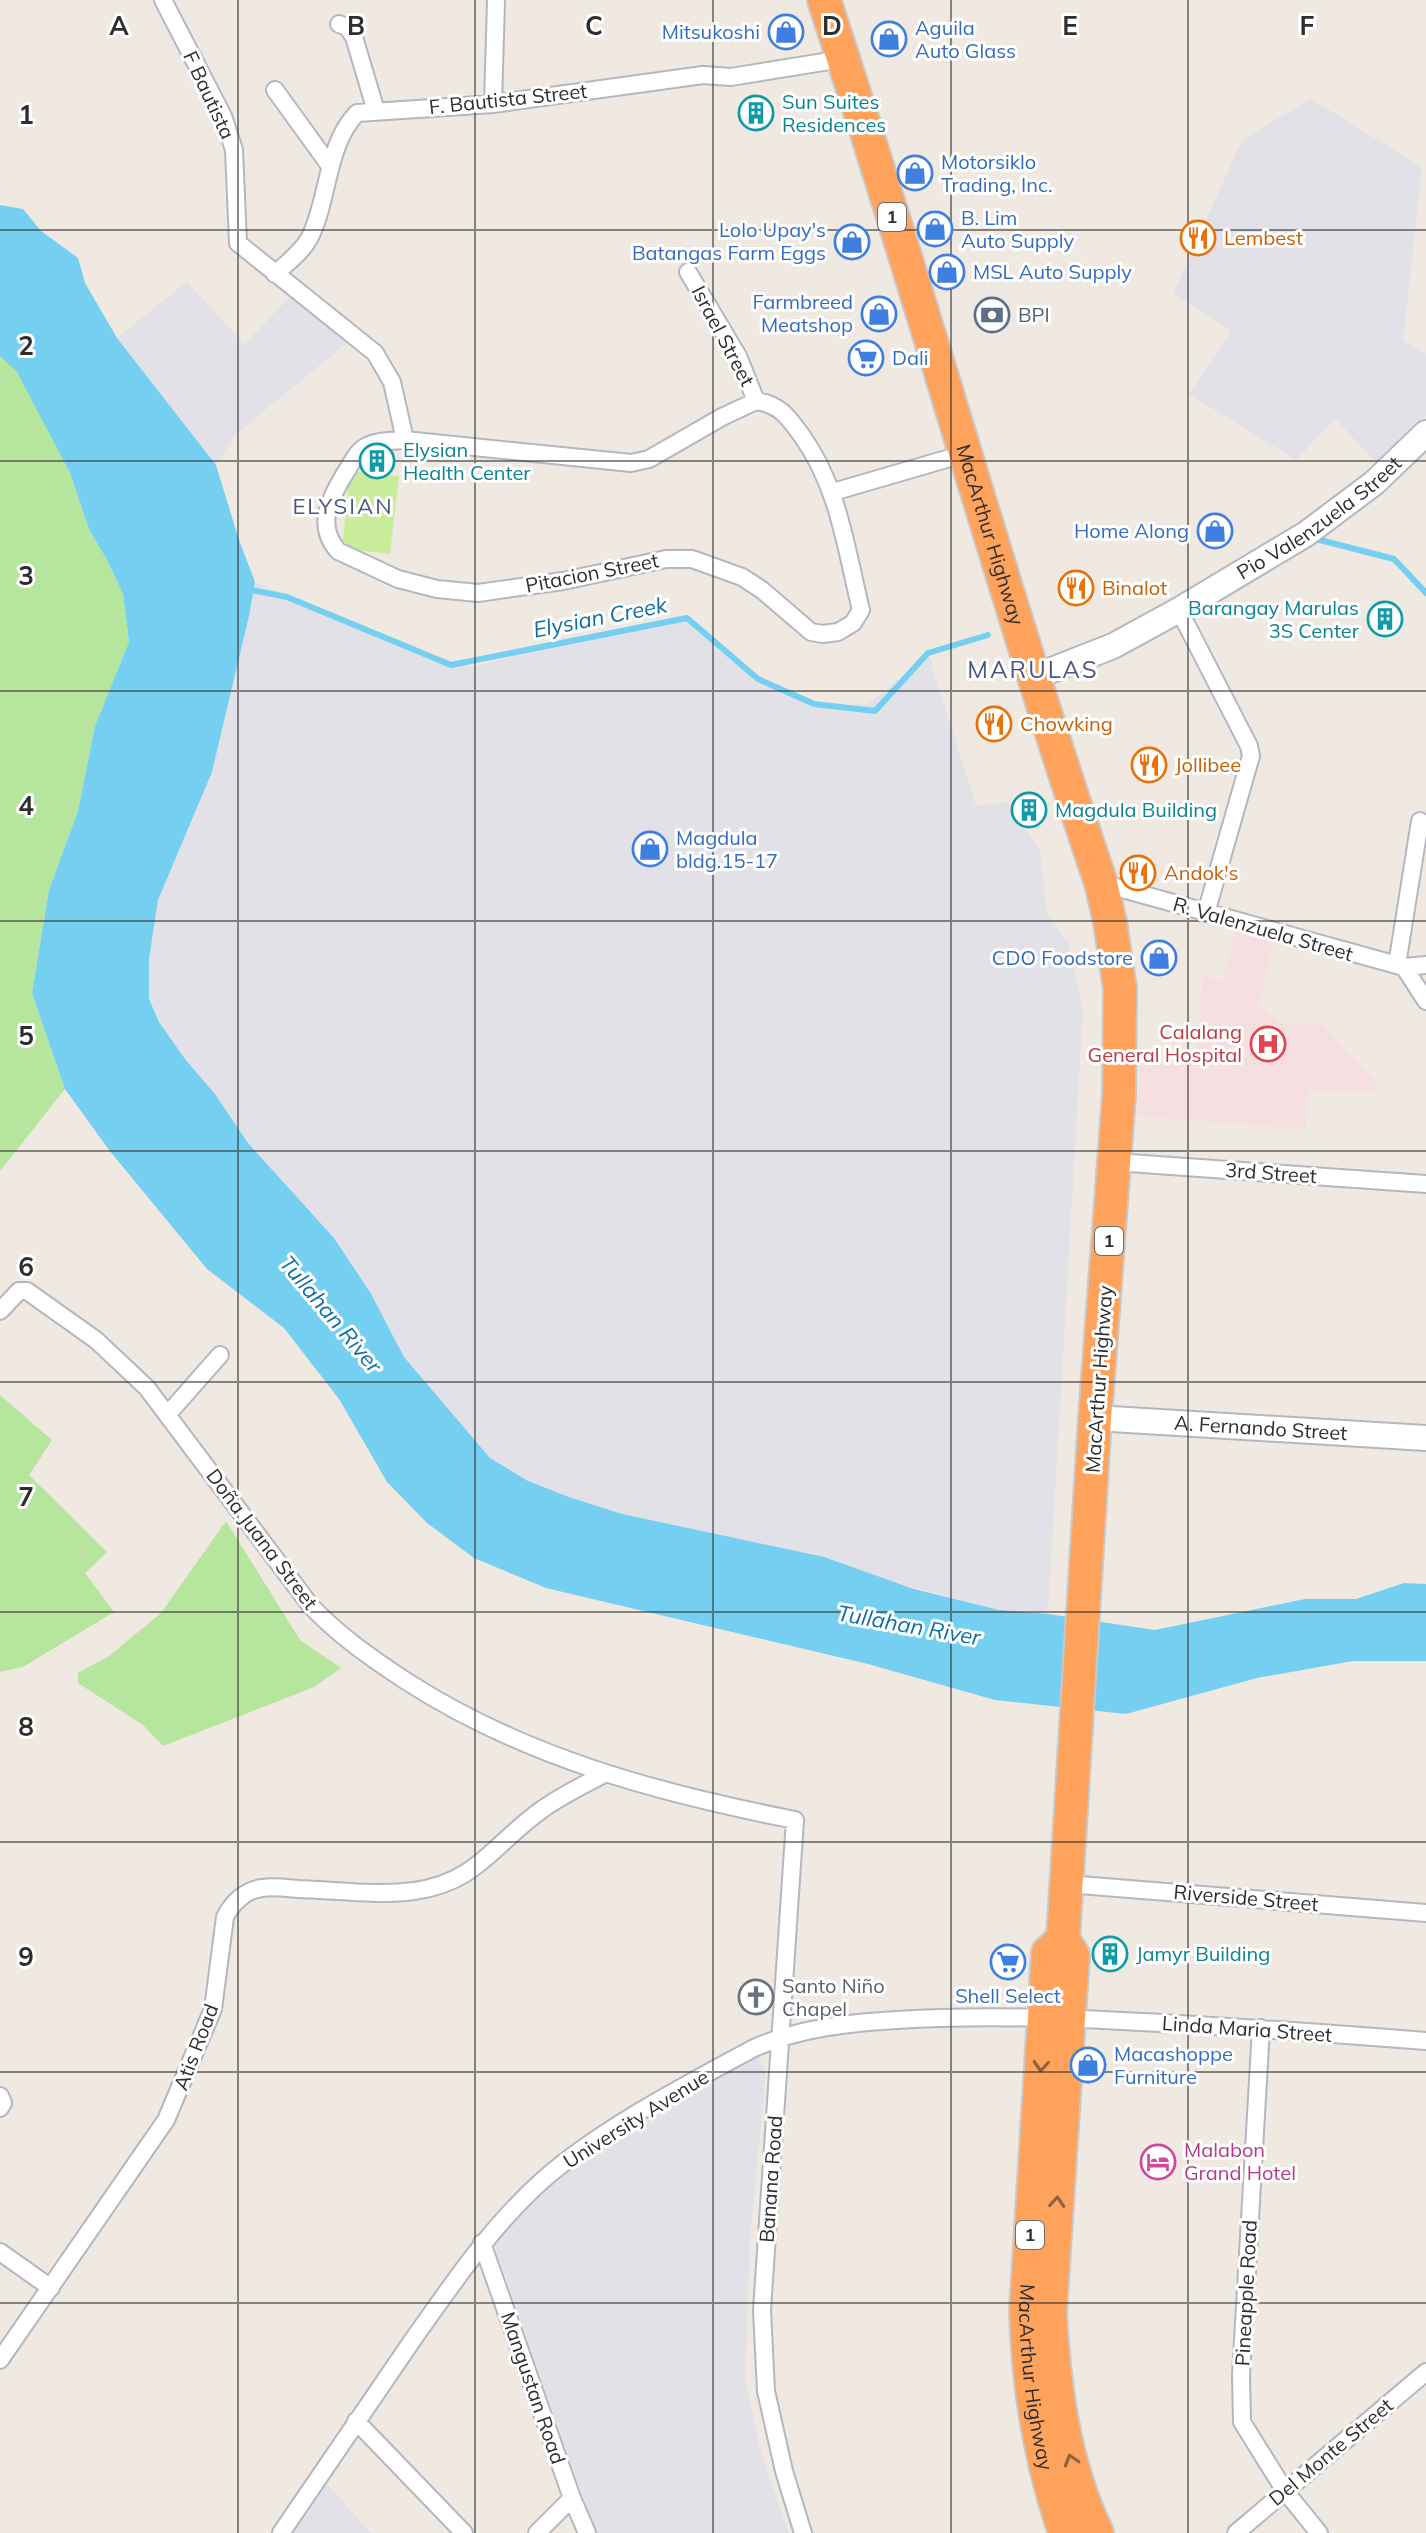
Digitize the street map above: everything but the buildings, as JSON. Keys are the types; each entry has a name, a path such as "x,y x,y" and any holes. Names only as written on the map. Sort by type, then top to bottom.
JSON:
{"highway":[{"name":"MacArthur Highway","path":"824,0 1101,883 1120,989 1115,1162 1095,1418 1063,1939 1073,1955 1056,2017 1026,2310 1028,2362 1039,2443 1065,2533"},
{"name":"MacArthur Highway","path":"1056,2017 1050,2312 1053,2362 1065,2439 1097,2533"}],"street":[{"name":"F Bautista","path":"163,0 223,116 234,150 238,243 275,274"},
{"path":"493,104 496,0"},
{"path":"339,24 347,27 354,37 376,111"},
{"name":"F. Bautista Street","path":"275,274 309,240 330,166 350,121 357,113 493,104 703,75 731,77 842,59"},
{"path":"275,90 330,166"},
{"name":"Israel Street","path":"688,272 738,356 756,401"},
{"path":"275,274 375,353 392,382 405,440 631,463 649,459 756,401 772,403 787,414 819,460 833,492 967,453"},
{"name":"Pio Valenzuela Street","path":"1034,677 1102,651 1179,610 1306,534 1374,483 1426,433"},
{"name":"Pitacion Street","path":"405,440 366,446 356,455 327,507 325,526 331,543 350,558 398,579 437,589 478,593 563,581 666,559 692,559 718,567 762,590 811,632 838,632 853,623 861,610 833,492"},
{"path":"1179,610 1249,746 1251,756 1206,913"},
{"path":"1420,821 1400,966 1426,1001"},
{"name":"R. Valenzuela Street","path":"1101,883 1400,966 1426,965"},
{"name":"3rd Street","path":"1115,1162 1426,1184"},
{"name":"Doña Juana Street","path":"0,1311 19,1291 27,1291 104,1347 147,1388 168,1414 310,1605 328,1624 378,1663 431,1697 544,1753 604,1774 666,1793 795,1820"},
{"path":"168,1414 220,1355"},
{"name":"A. Fernando Street","path":"1095,1418 1426,1438"},
{"name":"Atis Road","path":"0,2360 166,2120 213,2009 225,1917 230,1907 261,1888 383,1892 439,1886 470,1873 543,1808 604,1774"},
{"name":"Banana Road","path":"795,1820 762,2310 766,2391 784,2471 803,2533"},
{"name":"Riverside Street","path":"1067,1884 1426,1913"},
{"name":"University Avenue","path":"281,2533 482,2243 545,2178 590,2143 724,2064 781,2036 816,2028 948,2016 1056,2017"},
{"name":"Linda Maria Street","path":"1056,2017 1426,2041"},
{"name":"Pineapple Road","path":"1261,2028 1242,2422 1285,2491 1319,2533"},
{"path":"0,2096 3,2103 0,2108"},
{"name":"Mangustan Road","path":"482,2243 587,2533"},
{"path":"0,2252 51,2288"},
{"name":"Del Monte Street","path":"1236,2533 1426,2372"},
{"path":"356,2421 464,2533"},
{"path":"537,2533 572,2498"}],"shaded area":[{"path":"1311,99 1422,167 1403,341 1426,353 1426,416 1378,464 1335,419 1296,460 1189,394 1231,330 1173,294 1242,140"},
{"path":"187,282 244,344 290,297 348,342 235,435 216,465 117,338"},
{"path":"255,582 426,653 473,667 620,628 680,616 770,685 826,706 867,704 929,656 976,806 1008,802 1040,851 1047,913 1068,942 1083,1009 1048,1614 999,1610 622,1514 528,1481 490,1458 404,1357 370,1292 334,1238 248,1143 215,1094 159,1022 149,999 149,959 158,900 212,772"},
{"name":"Calalang General Hospital","path":"1236,928 1275,937 1259,1005 1282,1024 1322,1024 1379,1086 1371,1091 1309,1091 1305,1129 1137,1116 1140,1063 1195,1065 1203,974 1222,982"},
{"path":"758,2057 766,2070 750,2239 745,2379 761,2452 789,2533 596,2533 494,2244 552,2180 578,2159"},
{"path":"324,2481 371,2533 290,2533"}],"green space":[{"path":"0,356 17,371 70,473 89,529 123,594 129,642 95,726 78,811 49,890 32,993 65,1089 0,1171"},
{"path":"350,471 399,476 390,554 342,548"},
{"path":"0,1395 52,1440 29,1475 107,1552 85,1573 114,1612 23,1667 0,1672"},
{"path":"226,1521 300,1640 341,1668 314,1687 163,1746 143,1725 78,1683 78,1673 109,1656 161,1613"}],"water":[{"name":"Tullahan River","path":"0,205 23,209 41,231 78,258 85,283 117,338 216,465 255,582 212,772 158,900 149,959 149,999 159,1022 215,1094 248,1143 334,1238 370,1292 404,1357 490,1458 528,1481 622,1514 824,1557 914,1589 999,1610 1155,1630 1305,1599 1356,1599 1404,1583 1426,1584 1426,1661 1353,1661 1257,1678 1126,1714 995,1700 868,1664 546,1588 474,1558 427,1523 387,1482 339,1399 284,1328 207,1269 109,1150 65,1089 32,993 49,890 78,811 95,726 129,642 123,594 89,529 70,473 17,372 0,356"}],"waterway":[{"path":"1316,539 1394,559 1426,593"},
{"name":"Elysian Creek","path":"246,589 287,597 451,665 687,618 758,679 814,704 875,711 928,653 988,635"}],"place":[{"name":"Mitsukoshi","path":"786,32"},
{"name":"Aguila Auto Glass","path":"889,39"},
{"name":"Sun Suites Residences","path":"756,113"},
{"name":"Motorsiklo Trading, Inc.","path":"915,173"},
{"name":"B. Lim Auto Supply","path":"935,229"},
{"name":"Lembest","path":"1198,238"},
{"name":"Lolo Upay's Batangas Farm Eggs","path":"852,242"},
{"name":"MSL Auto Supply","path":"947,272"},
{"name":"Farmbreed Meatshop","path":"879,314"},
{"name":"BPI","path":"992,315"},
{"name":"Dali","path":"866,358"},
{"name":"Elysian Health Center","path":"377,461"},
{"name":"Home Along","path":"1215,531"},
{"name":"Binalot","path":"1076,588"},
{"name":"Barangay Marulas 3S Center","path":"1385,619"},
{"name":"Chowking","path":"994,724"},
{"name":"Jollibee","path":"1149,765"},
{"name":"Magdula Building","path":"1029,810"},
{"name":"Magdula bldg.15-17","path":"650,849"},
{"name":"Andok's","path":"1138,873"},
{"name":"CDO Foodstore","path":"1159,958"},
{"name":"Calalang General Hospital","path":"1268,1044"},
{"name":"Jamyr Building","path":"1110,1954"},
{"name":"Shell Select","path":"1008,1962"},
{"name":"Santo Niño Chapel","path":"756,1997"},
{"name":"Macashoppe Furniture","path":"1088,2065"},
{"name":"Malabon Grand Hotel","path":"1158,2162"}],"district":[{"name":"ELYSIAN","path":"343,506"},
{"name":"MARULAS","path":"1033,670"}]}
